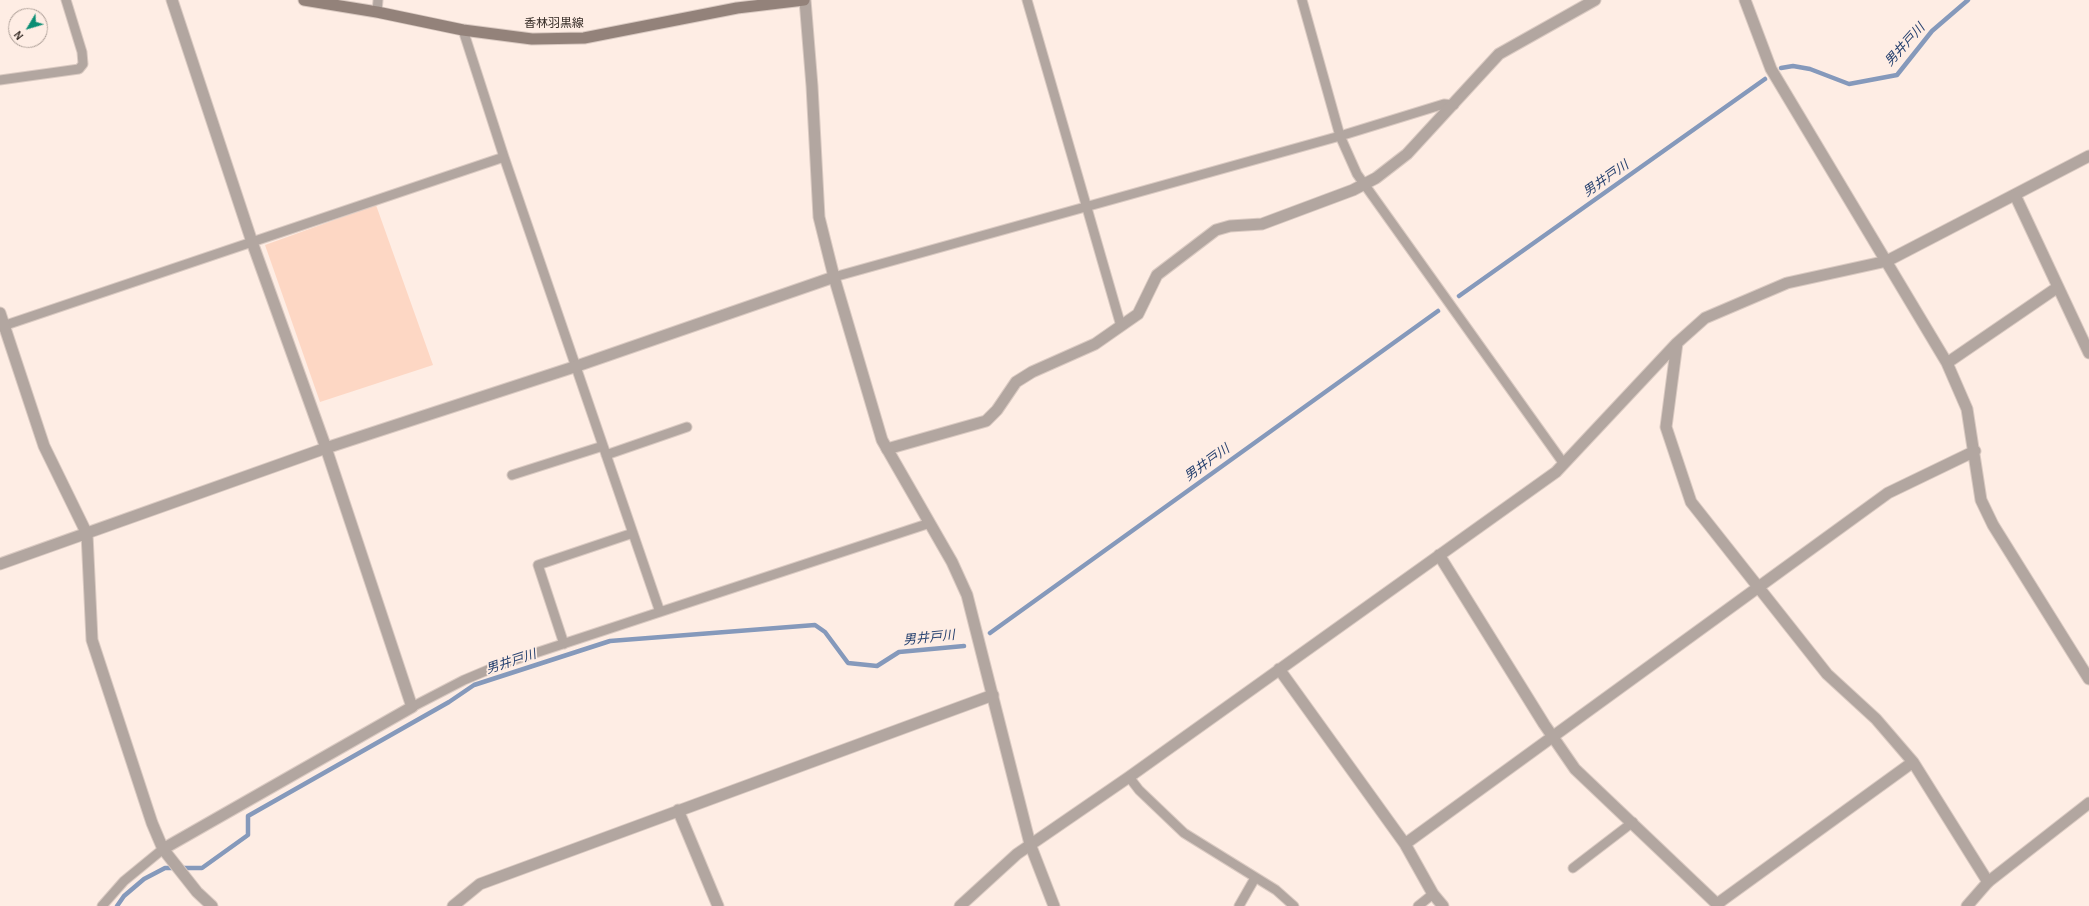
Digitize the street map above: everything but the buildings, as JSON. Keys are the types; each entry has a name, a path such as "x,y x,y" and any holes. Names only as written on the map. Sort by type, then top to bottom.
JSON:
{"main road":[{"name":"香林羽黒線","path":"304,0 377,12 463,30 532,39 584,38 737,8 805,0"}],"street":[{"path":"163,849 412,707 326,448 252,242 172,0"},
{"path":"805,0 812,86 818,211 834,277 875,422 887,450 958,572 967,596 1030,844 1054,906"},
{"path":"887,450 986,421 997,410 1016,382 1032,372 1095,344 1138,314 1157,275 1216,230 1230,226 1262,224 1364,185 1376,178 1407,154 1500,54 1595,0"},
{"path":"1745,0 1771,69 1948,362 1967,409 1975,451 1981,500 1993,524 2089,679"},
{"path":"960,906 1030,844 1044,837 1130,777 1564,464 1677,343 1705,318 1787,283 1887,261 2089,156"},
{"path":"2015,195 2089,353"},
{"path":"0,564 326,448 577,366 834,277"},
{"path":"1948,362 2058,287"},
{"path":"0,313 2,326 44,446 87,534 92,640 152,824 163,849 197,892 212,906"},
{"path":"1677,343 1666,427 1691,502 1826,674 1876,719 1913,762 1988,882"},
{"path":"1405,844 1759,589 1888,493 1975,451"},
{"path":"1439,555 1552,737 1575,769 1633,822 1717,905 1913,762"},
{"path":"1279,669 1405,844 1433,894 1443,906"},
{"path":"452,906 480,884 992,695"},
{"path":"1967,906 1988,882 2089,803"},
{"path":"678,810 718,906"}],"lane":[{"path":"0,80 79,69 84,64 82,52 66,0"},
{"path":"377,12 378,0"},
{"path":"1027,0 1121,326"},
{"path":"1302,0 1340,136 1364,185 1564,464"},
{"path":"463,30 504,157 577,366 660,612"},
{"path":"834,277 1340,136 1444,104 1454,104"},
{"path":"2,326 504,157"},
{"path":"606,455 687,427"},
{"path":"512,475 603,446"},
{"path":"412,707 464,680 502,664 930,524"},
{"path":"564,644 538,565 633,533"},
{"path":"1130,777 1139,790 1184,833 1276,890 1294,906"},
{"path":"1574,868 1633,822"},
{"path":"102,906 124,881 163,849"},
{"path":"1239,906 1255,878"},
{"path":"1418,906 1433,894"}],"shaded area":[{"path":"376,205 433,365 320,402 265,245"}],"waterway":[{"name":"男井戸川","path":"1781,68 1793,66 1810,69 1849,84 1897,75 1932,31 1968,0"},
{"name":"男井戸川","path":"1459,296 1765,79"},
{"name":"男井戸川","path":"990,633 1438,311"},
{"name":"男井戸川","path":"117,906 124,896 144,879 165,868 202,868 248,835 248,816 449,702 474,685 610,641 815,625 825,632 848,663 877,666 899,652 964,646"}]}
